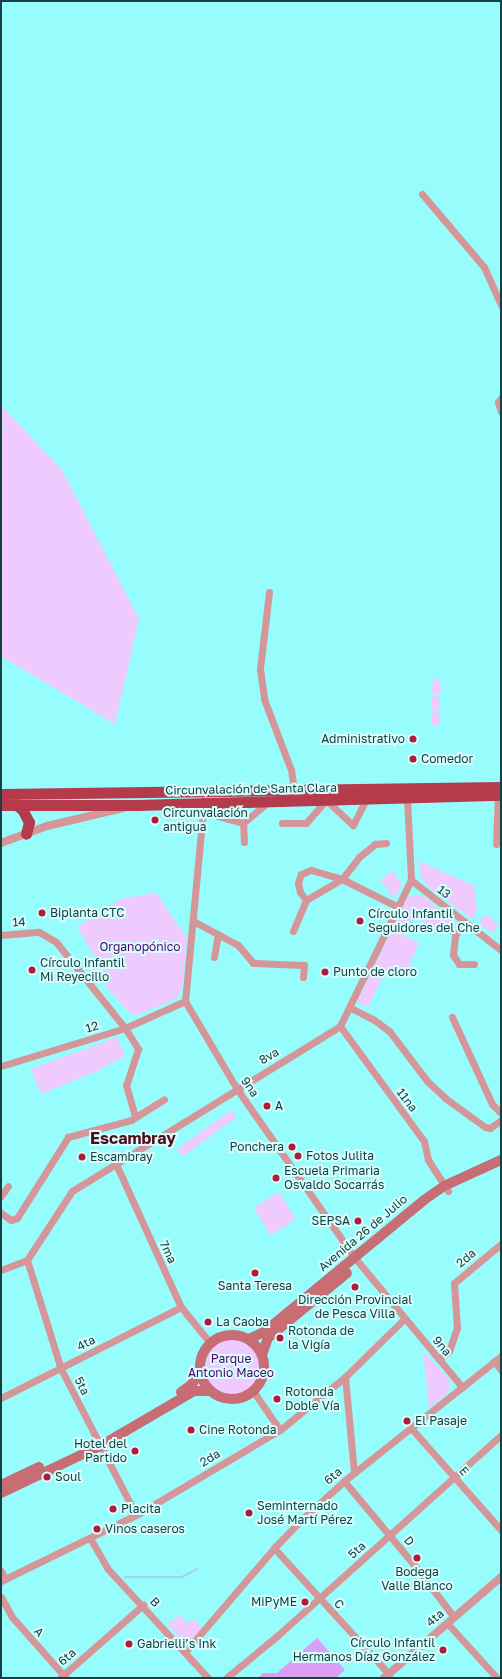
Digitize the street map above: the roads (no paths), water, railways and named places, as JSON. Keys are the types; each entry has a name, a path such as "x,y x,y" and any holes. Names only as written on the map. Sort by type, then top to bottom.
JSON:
{"highway":[{"name":"Circunvalación de Santa Clara","path":"1,794 294,789 500,793"},
{"name":"Circunvalación de Santa Clara","path":"1,805 137,805 407,798 500,793"},
{"path":"15,804 22,809 29,822 26,834"}],"main road":[{"name":"Avenida 26 de Julio","path":"250,1339 264,1332 446,1189 501,1160"},
{"name":"Avenida 26 de Julio","path":"446,1189 501,1167"},
{"name":"Avenida 26 de Julio","path":"262,1355 268,1338 357,1260"},
{"path":"1,1485 99,1443 188,1388 200,1373 202,1354 210,1343 222,1336 232,1334 250,1339 262,1355 263,1376 253,1391 241,1398 230,1399 210,1391 194,1391 99,1443 1,1493"},
{"path":"200,1373 210,1391"}],"street":[{"path":"422,194 484,267 501,305"},
{"path":"501,398 498,402 501,412"},
{"path":"270,592 260,669 264,699 291,770 294,789"},
{"path":"185,1001 205,790"},
{"path":"496,844 500,793"},
{"path":"340,1026 411,880 407,798"},
{"path":"282,823 306,823 326,800 353,825 366,799"},
{"path":"243,823 268,801"},
{"path":"204,803 218,816 243,823"},
{"path":"1,843 47,826 137,805"},
{"path":"243,823 244,842"},
{"path":"293,931 306,900 342,879 360,857 375,844 386,843"},
{"path":"306,900 300,892 301,874 311,870 342,879 398,907"},
{"name":"13","path":"411,880 501,950"},
{"path":"464,921 456,936 453,954 459,964 474,964"},
{"path":"193,922 238,945 253,963 304,965 304,977"},
{"name":"14","path":"1,934 39,932 56,942 125,1028"},
{"path":"214,957 218,934"},
{"name":"12","path":"1,1066 125,1028 185,1001"},
{"name":"9na","path":"185,1001 237,1089 357,1260 462,1387"},
{"path":"349,1007 373,1019 390,1032 427,1081 445,1098 485,1127 490,1128 501,1120"},
{"path":"452,1017 492,1104 501,1113"},
{"name":"8va","path":"27,1260 72,1191 340,1026"},
{"name":"11na","path":"340,1026 424,1141 428,1160 446,1189"},
{"path":"125,1028 138,1049 126,1085 135,1116"},
{"path":"1,1213 11,1220 17,1218 68,1137 131,1120 135,1116 164,1099"},
{"name":"7ma","path":"116,1164 181,1307 210,1343"},
{"path":"1,1196 8,1186"},
{"name":"2da","path":"439,1359 448,1351 457,1328 454,1283 501,1244"},
{"path":"1,1270 27,1260"},
{"name":"5ta","path":"27,1260 61,1369 136,1515"},
{"name":"4ta","path":"1,1398 181,1307"},
{"name":"2da","path":"3,1580 136,1515 280,1430 345,1377 405,1318"},
{"name":"6ta","path":"185,1652 274,1548 344,1481 501,1356"},
{"path":"494,1362 501,1370"},
{"path":"345,1377 354,1472"},
{"path":"253,1391 280,1430"},
{"name":"E","path":"411,1428 501,1530"},
{"name":"5ta","path":"226,1678 319,1598 501,1435"},
{"name":"D","path":"344,1481 390,1535 454,1618"},
{"name":"B","path":"90,1538 107,1568 208,1678"},
{"name":"C","path":"274,1548 387,1676"},
{"path":"1,1571 3,1580"},
{"name":"4ta","path":"387,1676 501,1577"},
{"name":"A","path":"1,1597 12,1617 63,1677"},
{"name":"6ta","path":"63,1677 143,1606"},
{"path":"448,1623 497,1678"}],"waterway":[{"path":"125,1577 182,1577 197,1569"}],"place":[{"name":"Administrativo","path":"413,739"},
{"name":"Comedor","path":"413,759"},
{"name":"Circunvalación antigua","path":"155,820"},
{"name":"Biplanta CTC","path":"42,913"},
{"name":"Círculo Infantil Seguidores del Che","path":"360,921"},
{"name":"Círculo Infantil Mi Reyecillo","path":"32,970"},
{"name":"Punto de cloro","path":"325,972"},
{"name":"A","path":"267,1106"},
{"name":"Ponchera","path":"292,1147"},
{"name":"Fotos Julita","path":"298,1156"},
{"name":"Escambray","path":"82,1157"},
{"name":"Escuela Primaria Osvaldo Socarrás","path":"276,1178"},
{"name":"SEPSA","path":"358,1221"},
{"name":"Santa Teresa","path":"255,1273"},
{"name":"Dirección Provincial de Pesca Villa","path":"355,1287"},
{"name":"La Caoba","path":"208,1322"},
{"name":"Rotonda de la Vigía","path":"280,1338"},
{"name":"Rotonda Doble Vía","path":"277,1399"},
{"name":"El Pasaje","path":"407,1421"},
{"name":"Cine Rotonda","path":"191,1430"},
{"name":"Hotel del Partido","path":"135,1451"},
{"name":"Soul","path":"47,1477"},
{"name":"Placita","path":"113,1509"},
{"name":"Seminternado José Martí Pérez","path":"249,1513"},
{"name":"Vinos caseros","path":"97,1529"},
{"name":"Bodega Valle Blanco","path":"417,1558"},
{"name":"MiPyME","path":"305,1602"},
{"name":"Gabrielli’s Ink","path":"129,1644"},
{"name":"Círculo Infantil Hermanos Díaz González","path":"443,1650"}],"district":[{"name":"Escambray","path":"133,1138"}],"park label":[{"name":"Organopónico","path":"140,947"},
{"name":"Parque Antonio Maceo","path":"231,1366"}]}
